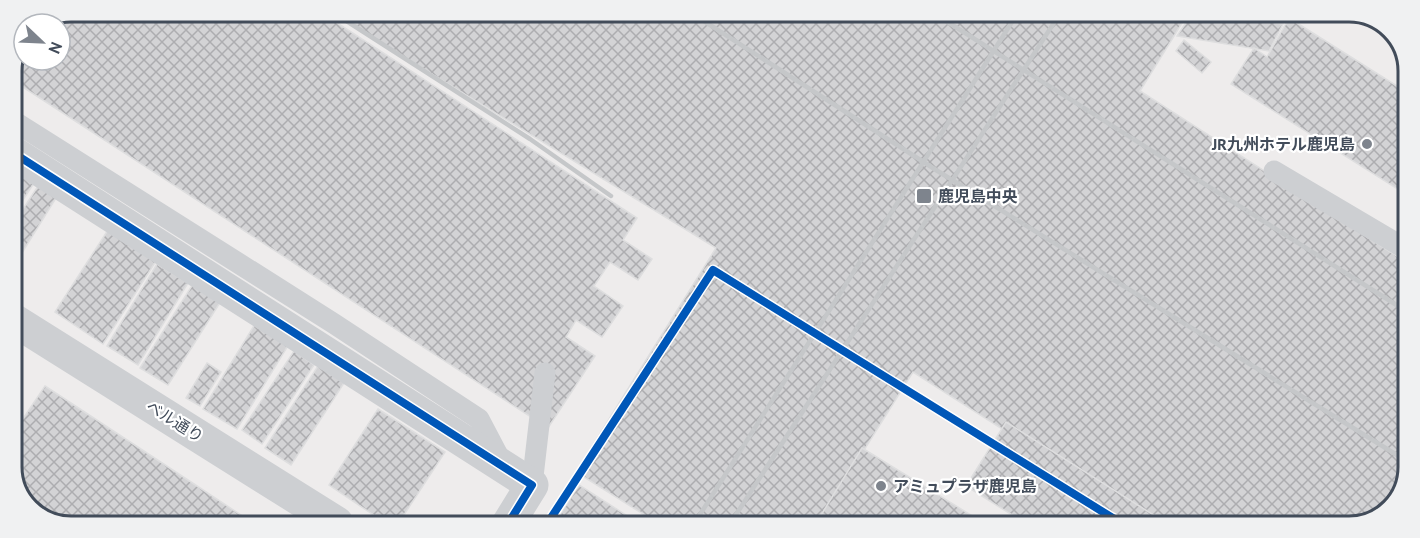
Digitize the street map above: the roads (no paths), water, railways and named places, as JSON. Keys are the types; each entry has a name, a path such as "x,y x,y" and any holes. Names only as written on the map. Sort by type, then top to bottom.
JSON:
{"street":[{"path":"22,159 532,485 513,516"},
{"name":"ベル通り","path":"23,326 324,516"}],"lane":[{"path":"22,126 333,323 479,419 504,467"},
{"path":"1274,171 1397,243"},
{"path":"532,485 545,374"}],"railway":[{"path":"348,22 530,139 611,196"},
{"path":"705,22 936,170 1398,456"},
{"path":"948,22 1398,306"},
{"path":"699,516 1012,22"},
{"path":"735,516 1054,22"}],"place":[{"name":"JR九州ホテル鹿児島","path":"1367,144"},
{"name":"鹿児島中央","path":"924,196"},
{"name":"アミュプラザ鹿児島","path":"881,486"}]}
